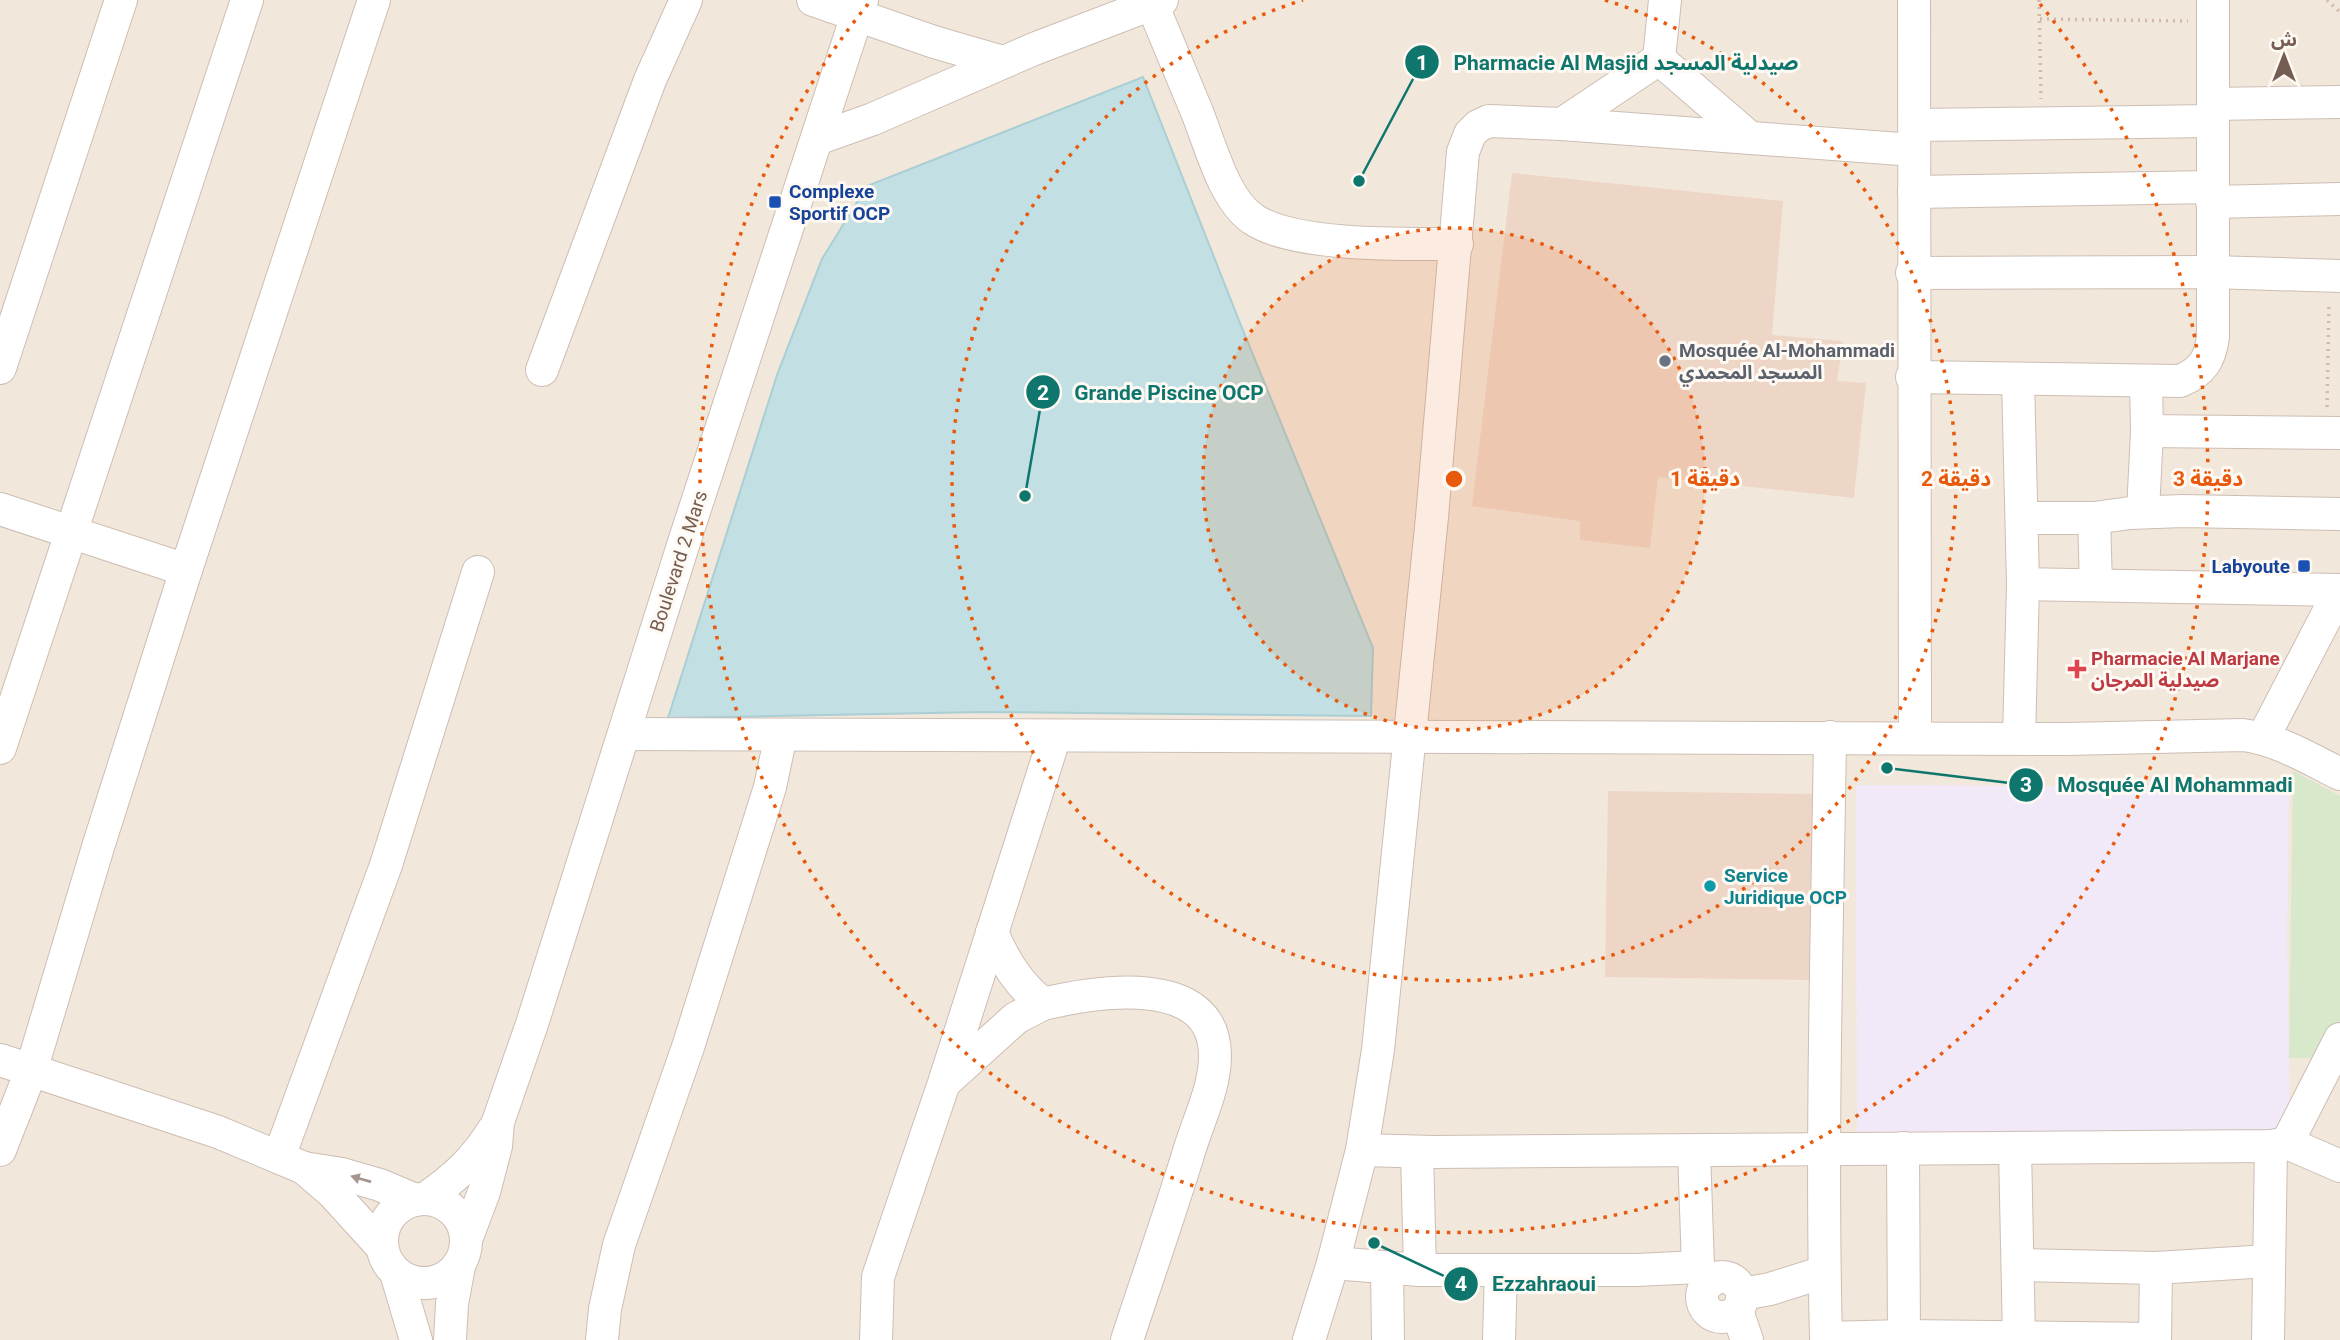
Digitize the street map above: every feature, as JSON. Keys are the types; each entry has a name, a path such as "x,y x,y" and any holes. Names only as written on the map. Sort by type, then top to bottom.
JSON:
{"street":[{"path":"0,368 121,0"},
{"path":"0,748 247,0"},
{"path":"0,1150 31,1070 186,570 374,0"},
{"path":"542,370 650,80 686,0"},
{"path":"813,0 860,7 934,42 1003,62"},
{"path":"1659,59 1665,0"},
{"path":"1914,0 1914,737"},
{"path":"817,139 917,102 1003,62 1157,2 1224,179 1242,210 1252,219 1267,228 1300,236 1372,242 1457,244"},
{"name":"Boulevard 2 Mars","path":"498,1122 685,539 860,7"},
{"path":"1913,377 2180,381 2193,376 2207,361 2213,337 2213,11"},
{"path":"1562,124 1659,59"},
{"path":"1659,59 1748,136"},
{"path":"1309,1340 1333,1264 1362,1150 1378,1050 1432,517 1463,152 1470,134 1489,121 1680,134 1915,138 2042,124 2340,102"},
{"path":"1914,192 2213,194 2340,199"},
{"path":"1913,273 2212,272 2335,276"},
{"path":"2018,379 2023,584 2019,738"},
{"path":"2143,512 2147,431 2146,381"},
{"path":"2147,431 2333,433"},
{"path":"0,509 186,570"},
{"path":"2022,519 2094,519 2143,512 2340,514"},
{"path":"2094,519 2096,585"},
{"path":"291,1162 478,572"},
{"path":"2023,584 2340,590 2263,738"},
{"path":"624,734 1409,738 2019,738 2244,735 2282,745 2340,774"},
{"path":"602,1340 619,1245 692,1034 770,787 781,735"},
{"path":"876,1340 878,1277 944,1083 1055,736"},
{"path":"1830,737 1824,1272 1826,1339 2155,1340 2156,1268"},
{"path":"992,932 1004,961 1018,981 1043,1004"},
{"path":"944,1083 1008,1025 1043,1004 1073,997 1137,992 1165,995 1194,1011 1204,1021 1213,1041 1215,1054 1210,1084 1161,1242 1127,1340"},
{"path":"2268,1340 2268,1261 2279,1145 2340,1039"},
{"path":"0,1060 218,1132 291,1162 367,1181 420,1200"},
{"path":"420,1200 454,1179 480,1153 498,1122"},
{"path":"450,1340 452,1304 463,1251 488,1181 498,1122"},
{"path":"1362,1150 1693,1151 2279,1145 2340,1166"},
{"path":"1903,1148 1904,1338"},
{"path":"2015,1149 2019,1338"},
{"path":"1693,1151 1706,1309 1714,1315 1724,1317 1742,1315 1770,1289 1824,1272"},
{"path":"1417,1152 1420,1270"},
{"path":"291,1162 332,1192 389,1260 414,1282 434,1283 444,1279 463,1251 460,1218 453,1210 435,1200 405,1203 390,1217 382,1236 389,1260 416,1340"},
{"path":"2018,1265 2156,1268 2268,1261"},
{"path":"1333,1264 1420,1270 1637,1270 1704,1274"},
{"path":"1387,1267 1388,1340"},
{"path":"1499,1340 1501,1270"}],"path":[{"path":"2039,0 2042,124"},
{"path":"2327,0 2340,12"},
{"path":"2040,19 2213,11"},
{"path":"2333,433 2335,276"}],"shaded area":[{"path":"0,0 2340,0 2340,1340 0,1340"},
{"path":"1856,785 2289,787 2287,938 2290,1130 1857,1133"}],"green space":[{"path":"2293,771 2340,796 2340,1026 2324,1058 2289,1058"}],"water":[{"path":"1143,77 1373,648 1371,716 983,712 668,718 777,375 822,259 867,186"}],"building":[{"name":"Mosquée Al-Mohammadi المسجد المحمدي","path":"1512,173 1783,201 1772,335 1843,341 1837,381 1866,383 1854,498 1658,477 1650,548 1580,540 1580,521 1472,506"},
{"name":"Service Juridique OCP","path":"1608,791 1816,794 1813,980 1605,977"}],"place":[{"name":"Pharmacie Al Masjid صيدلية المسجد","path":"1359,181"},
{"name":"Complexe Sportif OCP","path":"775,202"},
{"name":"Mosquée Al-Mohammadi المسجد المحمدي","path":"1665,361"},
{"name":"Grande Piscine OCP","path":"1025,496"},
{"name":"Labyoute","path":"2304,566"},
{"name":"Pharmacie Al Marjane صيدلية المرجان","path":"2077,669"},
{"name":"Mosquée Al Mohammadi","path":"1887,768"},
{"name":"Service Juridique OCP","path":"1710,886"},
{"name":"Ezzahraoui","path":"1374,1243"}]}
